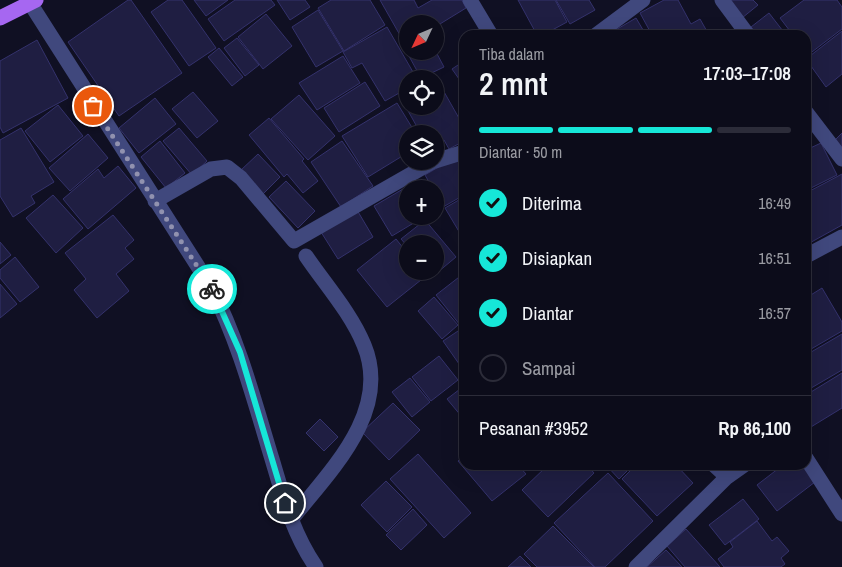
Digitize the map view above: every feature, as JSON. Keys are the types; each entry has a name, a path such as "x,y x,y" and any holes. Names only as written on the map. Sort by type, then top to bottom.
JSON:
{"main road":[{"path":"0,18 33,2"}],"street":[{"path":"470,0 489,30"},
{"path":"603,30 643,0"},
{"path":"722,0 744,30"},
{"path":"33,2 155,201 211,287 226,316 240,352 290,520 316,567"},
{"path":"811,119 842,159"},
{"path":"444,158 459,154"},
{"path":"155,201 211,169 227,168 241,178 294,241 419,170"},
{"path":"811,253 842,237"},
{"path":"290,520 346,452 360,423 370,395 369,361 364,344 350,320 306,256"},
{"path":"811,466 842,514"},
{"path":"719,470 727,477"},
{"path":"636,567 727,477 737,470"}],"building":[{"path":"128,0 131,0 182,73 119,116 68,42"},
{"path":"168,0 182,0 216,48 189,66 151,12"},
{"path":"194,0 228,0 206,16"},
{"path":"235,0 271,0 275,5 224,41 208,19"},
{"path":"277,0 305,0 310,7 290,20"},
{"path":"331,0 370,0 385,25 344,51 318,8"},
{"path":"380,0 414,0 418,8 432,0 462,0 466,8 444,21 444,15 399,15 399,33"},
{"path":"518,0 555,0 567,22 552,30 534,30"},
{"path":"556,0 589,0 595,10 570,24"},
{"path":"664,0 678,0 691,24 700,19 706,30 649,30 640,13"},
{"path":"727,0 753,0 758,5 742,18"},
{"path":"804,0 837,0 842,7 842,29 811,53 811,30 789,30 780,18"},
{"path":"318,10 343,51 316,67 292,27"},
{"path":"769,13 782,30 753,30 751,27"},
{"path":"266,14 292,46 263,69 238,37"},
{"path":"636,18 643,30 616,30"},
{"path":"387,27 399,48 399,60 406,60 412,70 399,70 399,93 385,101 362,63 352,68 343,52"},
{"path":"842,31 842,74 826,87 811,66 811,55"},
{"path":"237,38 259,65 245,76 224,48"},
{"path":"37,40 68,98 3,133 0,127 0,61"},
{"path":"219,48 243,77 232,86 208,57"},
{"path":"343,56 360,83 317,110 299,83"},
{"path":"411,60 440,60 444,67 438,70 417,70"},
{"path":"459,64 459,79 452,69"},
{"path":"365,82 380,106 339,132 324,108"},
{"path":"193,92 218,121 197,138 172,109"},
{"path":"444,92 459,118 459,144 449,149 444,140 444,125 416,125 410,115 444,115"},
{"path":"299,95 335,136 308,160 271,119"},
{"path":"155,98 176,124 139,153 119,128"},
{"path":"397,103 399,115 404,115 410,125 399,125 399,158 368,177 342,136"},
{"path":"58,105 83,136 50,162 25,131"},
{"path":"269,118 304,159 302,161 318,181 303,193 287,174 284,177 249,135"},
{"path":"21,128 54,182 31,196 35,203 13,217 0,196 0,140"},
{"path":"179,128 207,161 192,175 163,141"},
{"path":"842,133 842,150 834,141"},
{"path":"88,134 108,158 70,191 49,168"},
{"path":"160,141 185,173 166,188 141,157"},
{"path":"342,141 373,186 341,207 311,162"},
{"path":"821,143 837,175 811,188 811,148"},
{"path":"258,154 280,177 263,194 240,171"},
{"path":"459,155 459,198 444,206 444,180 428,180 425,175 434,170 444,170 444,164"},
{"path":"118,166 136,188 88,229 63,199 98,169 104,178"},
{"path":"842,174 842,225 811,242 811,190"},
{"path":"286,181 315,211 298,228 269,197"},
{"path":"399,191 399,225 410,225 392,236 374,206"},
{"path":"53,195 83,228 56,253 26,218"},
{"path":"459,200 459,232 445,208"},
{"path":"357,210 373,237 338,259 321,232"},
{"path":"113,215 134,240 125,248 134,259 116,274 129,291 97,318 74,290 86,279 65,253"},
{"path":"419,225 429,225 438,235 406,235"},
{"path":"396,239 399,243 399,280 421,280 387,307 357,270"},
{"path":"0,242 11,255 0,264"},
{"path":"444,243 456,257 444,267"},
{"path":"15,257 39,287 20,302 0,278 0,270"},
{"path":"459,277 459,324 436,295"},
{"path":"0,284 17,304 0,318"},
{"path":"822,288 842,322 842,331 811,349 811,295"},
{"path":"434,297 458,325 442,339 418,311"},
{"path":"459,330 459,364 443,341"},
{"path":"842,334 842,370 811,388 811,352"},
{"path":"439,356 458,380 431,401 412,377"},
{"path":"842,373 842,408 811,427 811,392"},
{"path":"410,378 430,402 412,417 392,392"},
{"path":"459,390 459,413 447,399"},
{"path":"393,403 420,430 389,460 362,432"},
{"path":"320,419 338,437 324,451 306,433"},
{"path":"418,454 471,513 444,538 390,479"},
{"path":"466,470 522,470 526,474 492,501"},
{"path":"543,470 591,470 594,473 548,517 522,490"},
{"path":"611,470 628,470 619,479"},
{"path":"631,470 681,470 693,483 657,516 622,479"},
{"path":"776,470 806,470 815,482 777,511 757,485"},
{"path":"608,473 653,521 605,567 595,567 554,523"},
{"path":"386,481 412,507 387,532 361,505"},
{"path":"743,499 759,519 725,545 709,525"},
{"path":"413,509 427,525 401,550 386,535"},
{"path":"757,521 772,541 777,537 789,551 781,558 785,564 781,567 724,567 718,559 733,547 730,542"},
{"path":"553,526 594,567 537,567 524,554"},
{"path":"686,529 720,567 685,567 667,546"},
{"path":"666,550 682,567 647,567"},
{"path":"520,556 531,567 508,567"}],"way so far":[{"path":"93,106 212,289"}],"route":[{"path":"212,289 226,316 240,352 285,503"}]}
